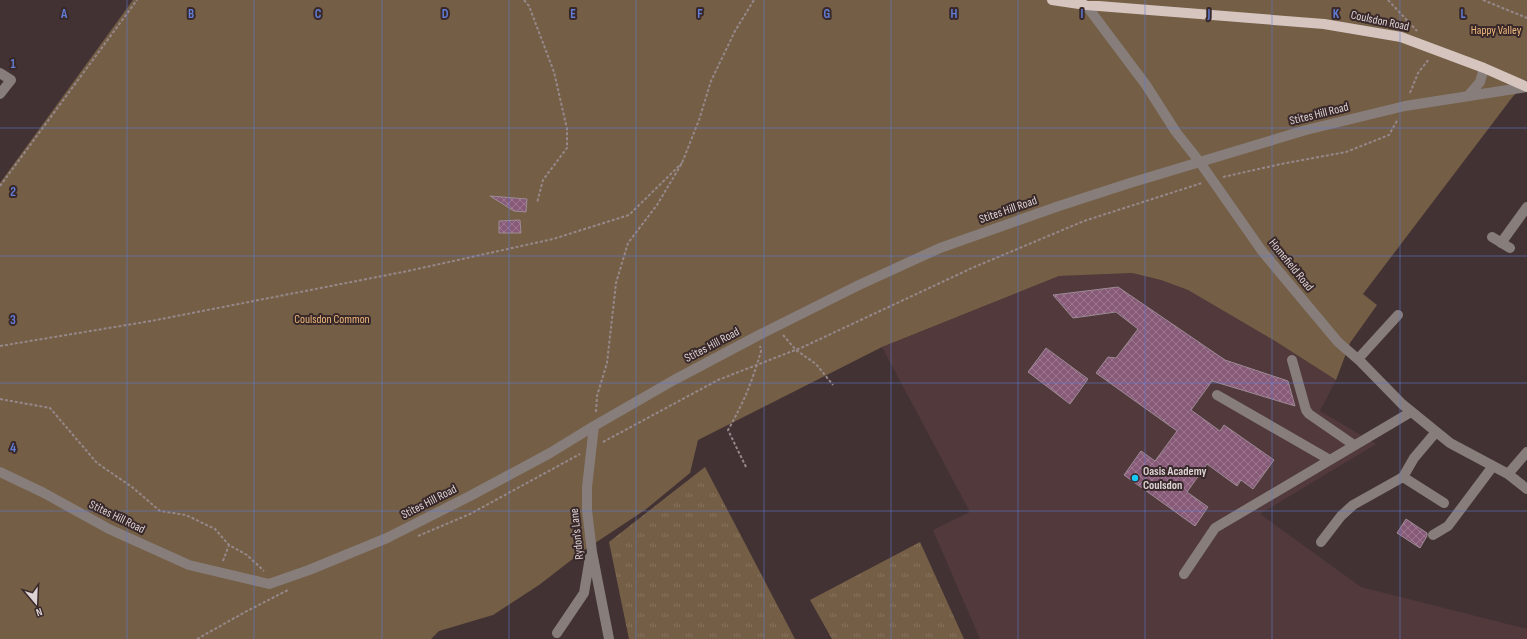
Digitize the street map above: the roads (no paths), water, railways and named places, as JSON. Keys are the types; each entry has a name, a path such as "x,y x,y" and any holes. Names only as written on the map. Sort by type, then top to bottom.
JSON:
{"main road":[{"name":"Coulsdon Road","path":"1052,0 1086,5 1324,24 1401,37 1484,68 1527,87"}],"street":[{"name":"Homefield Road","path":"1086,5 1146,85 1176,132 1262,251 1338,342 1358,359 1402,404 1450,444 1508,474 1527,489"},
{"path":"1468,96 1480,82 1484,68"},
{"path":"0,73 11,80 0,94"},
{"name":"Stites Hill Road","path":"0,472 44,493 109,529 190,565 269,584 309,570 387,538 470,496 550,452 674,380 778,325 940,248 1059,206 1306,130 1405,106 1527,87"},
{"path":"1492,237 1506,246 1527,207"},
{"path":"1358,359 1398,315"},
{"path":"1292,360 1306,410 1354,445"},
{"path":"1217,395 1330,460"},
{"path":"1184,574 1215,528 1411,412"},
{"name":"Rydon's Lane","path":"594,426 586,510 592,552 609,639"},
{"path":"1321,542 1341,516 1353,505 1402,477 1414,458 1436,432"},
{"path":"1508,474 1527,452"},
{"path":"1433,535 1448,526 1493,466"},
{"path":"1402,477 1444,503"},
{"path":"557,633 584,593 592,552"}],"place":[{"name":"Oasis Academy Coulsdon","path":"1135,478"}],"park label":[{"name":"Happy Valley","path":"1496,30"},
{"name":"Coulsdon Common","path":"332,319"}]}
